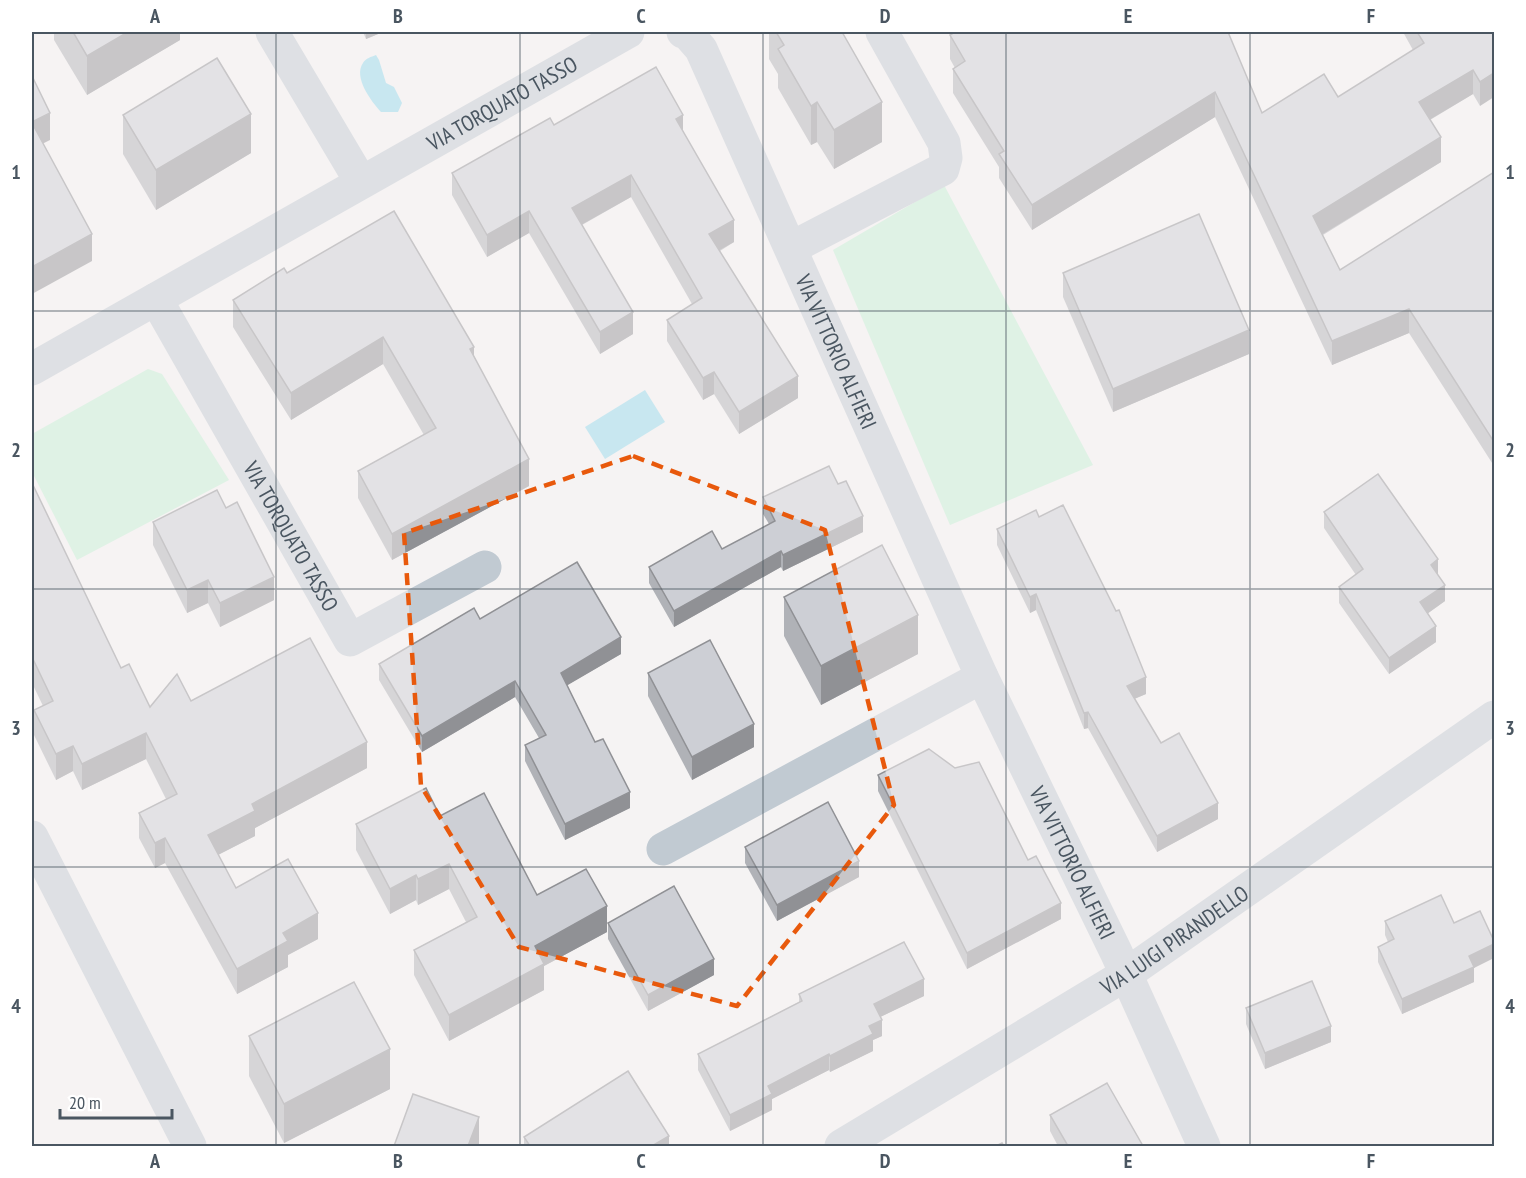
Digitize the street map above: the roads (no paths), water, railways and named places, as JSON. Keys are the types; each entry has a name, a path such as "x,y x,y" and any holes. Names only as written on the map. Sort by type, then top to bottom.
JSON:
{"street":[{"path":"272,32 361,182"},
{"name":"VIA TORQUATO TASSO","path":"32,369 628,32"},
{"name":"VIA VITTORIO ALFIERI","path":"683,32 687,33 701,49 982,677 1116,952 1204,1146"},
{"path":"792,248 943,169 946,158 944,143 882,32"},
{"name":"VIA TORQUATO TASSO","path":"156,299 350,640 485,567"},
{"path":"663,849 982,677"},
{"name":"VIA LUIGI PIRANDELLO","path":"841,1146 1125,975 1494,717"},
{"path":"32,837 190,1146"}],"water":[{"path":"376,55 386,83 394,87 402,103 398,112 381,112 364,89 360,69 367,59"},
{"path":"645,390 665,422 605,459 585,427"}]}
